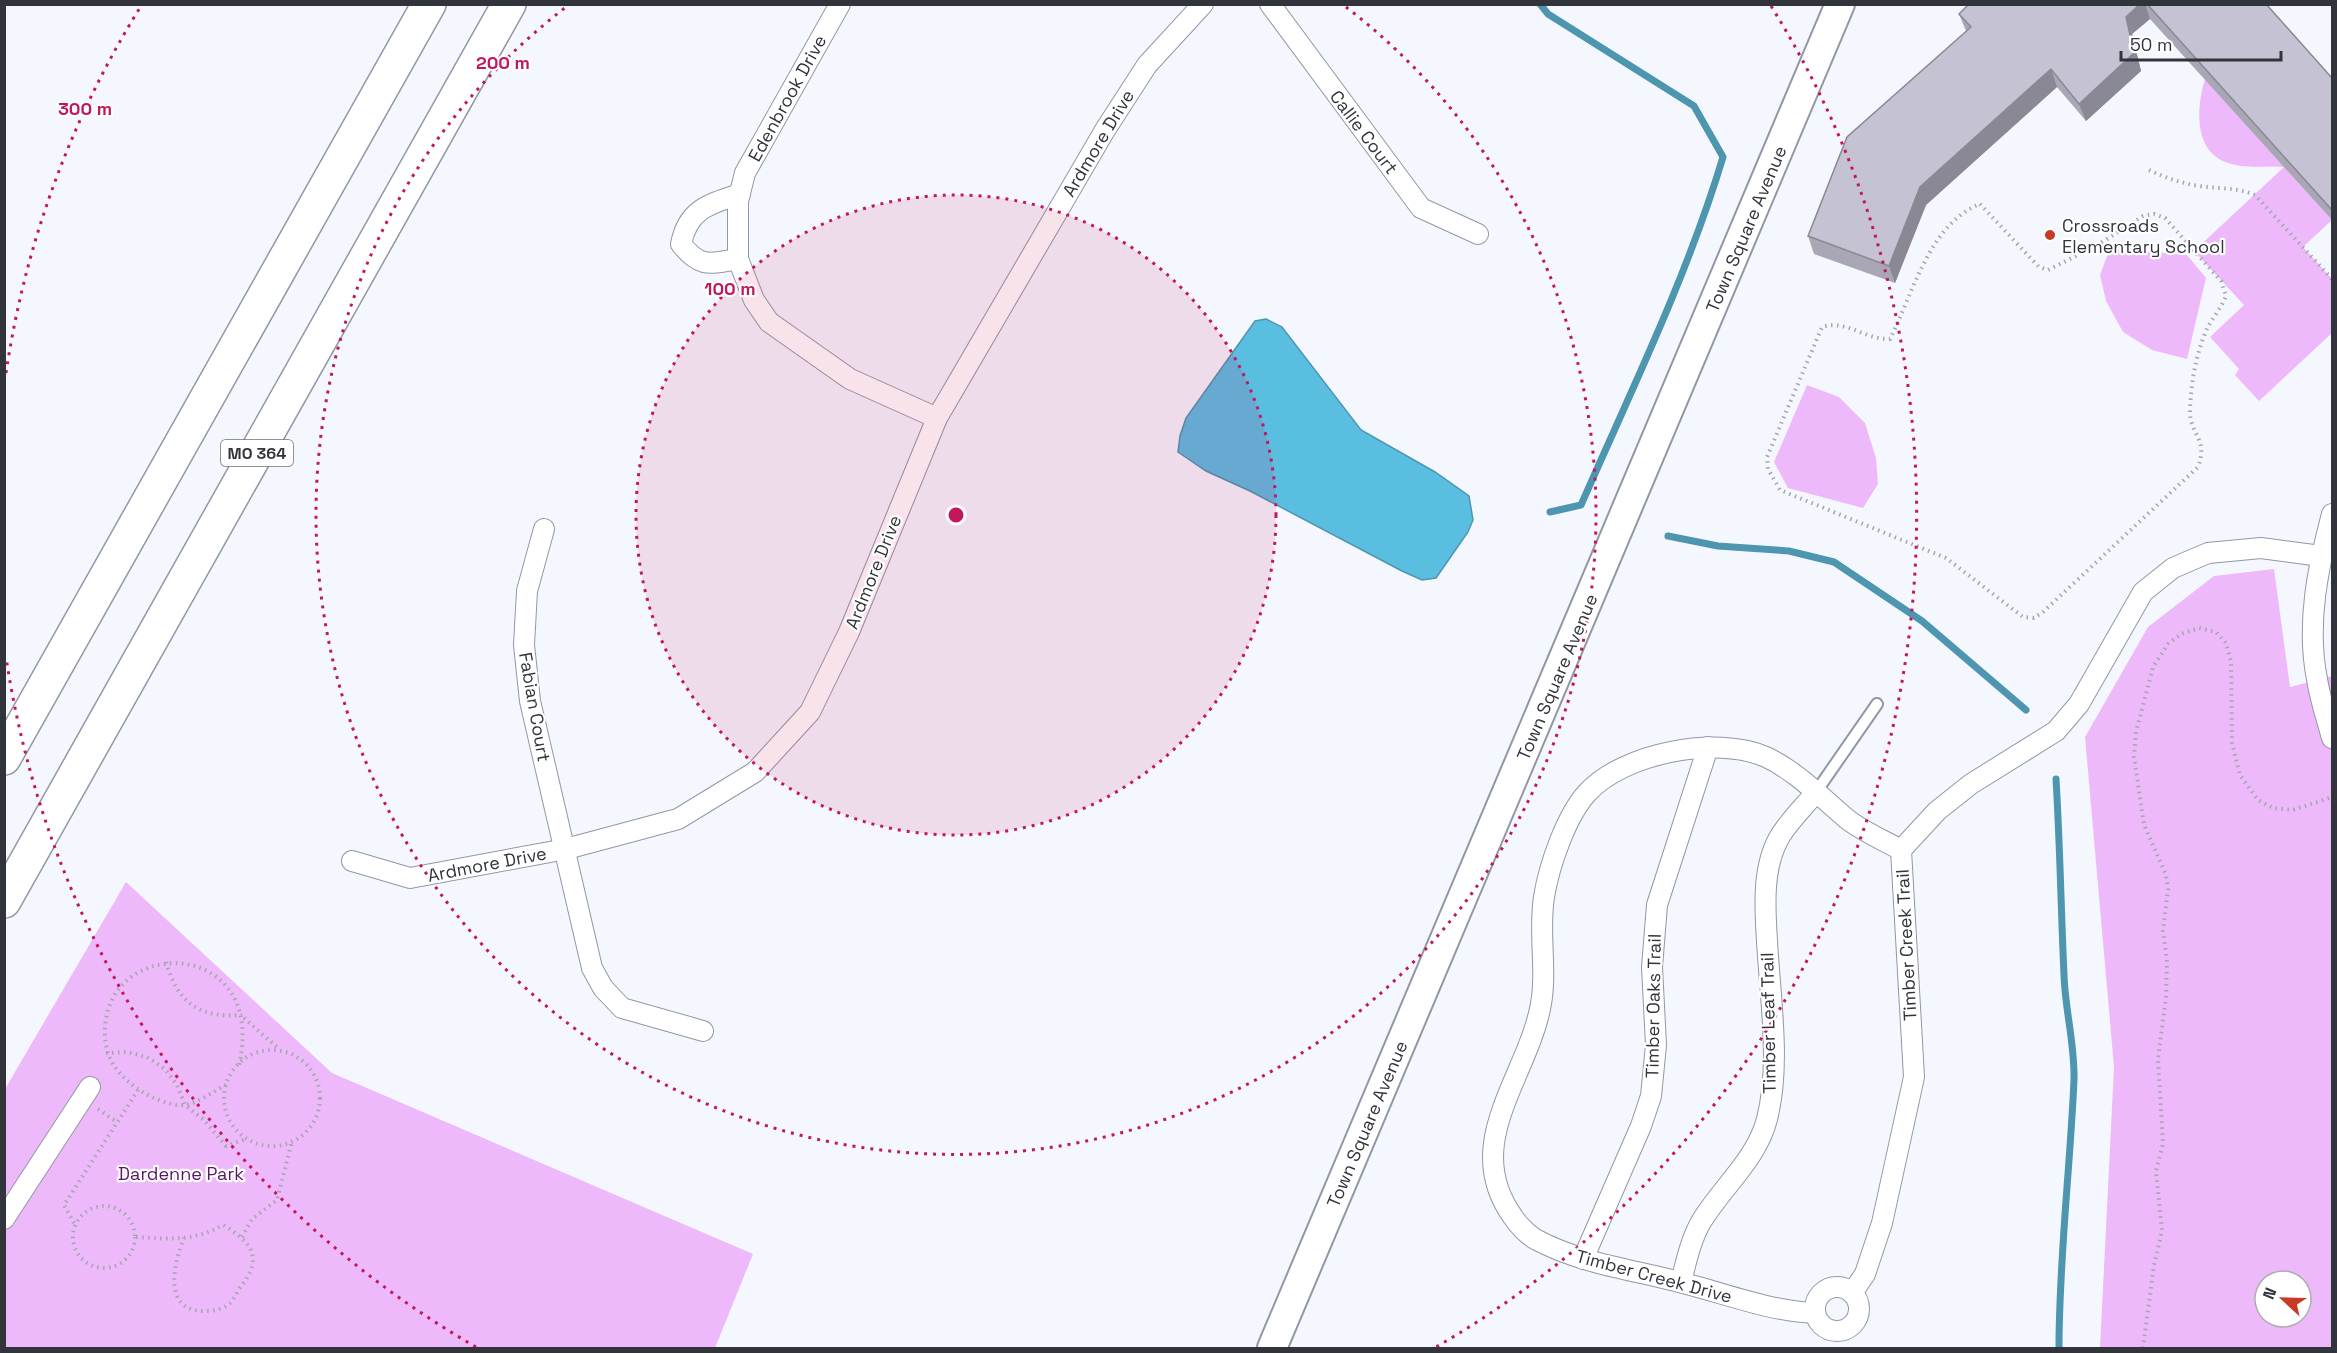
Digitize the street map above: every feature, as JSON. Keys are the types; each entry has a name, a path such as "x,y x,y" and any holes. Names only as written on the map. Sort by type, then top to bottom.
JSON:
{"highway":[{"path":"4,758 429,4"},
{"name":"MO 364","path":"4,901 509,4"}],"main road":[{"name":"Town Square Avenue","path":"1272,1348 1840,4"}],"street":[{"name":"Edenbrook Drive","path":"840,4 745,173 740,194 738,259 754,300 769,322 850,379 937,418"},
{"name":"Ardmore Drive","path":"352,861 410,878 566,849 678,819 755,772 810,712 849,632 937,418 1105,130 1147,65 1203,4"},
{"name":"Callie Court","path":"1269,4 1421,208 1478,234"},
{"path":"738,259 709,264 693,259 681,244 684,231 693,214 715,202 740,194"},
{"path":"2332,514 2321,556 2312,621 2316,679 2332,738"},
{"name":"Fabian Court","path":"543,529 527,591 524,645 530,701 592,968 603,988 622,1008 703,1031"},
{"name":"Timber Creek Trail","path":"1852,1293 1865,1274 1882,1223 1914,1077 1900,850 1937,811 1971,784 2056,731 2079,704 2143,592 2173,568 2208,553 2261,548 2321,556"},
{"name":"Timber Creek Drive","path":"1815,1313 1763,1305 1681,1282 1583,1259 1535,1239 1513,1218 1500,1192 1493,1161 1494,1132 1531,1042 1540,1009 1543,985 1544,898 1555,854 1569,822 1587,793 1614,773 1643,758 1708,747 1749,752 1768,758 1816,792 1850,821 1900,850"},
{"name":"Timber Oaks Trail","path":"1583,1259 1641,1126 1651,1096 1656,1045 1652,967 1657,905 1708,747"},
{"name":"Timber Leaf Trail","path":"1681,1282 1700,1224 1756,1147 1767,1120 1772,1090 1772,1022 1765,900 1769,867 1778,839 1816,792"},
{"path":"4,1219 90,1086"},
{"path":"1839,1287 1852,1293 1857,1299 1859,1313 1852,1326 1846,1330 1824,1329 1815,1313 1815,1302 1824,1291 1839,1287"}],"lane":[{"path":"1816,792 1877,704"}],"path":[{"path":"2149,170 2172,181 2201,187 2243,190 2255,195 2332,279"},
{"path":"1980,204 2039,267 2048,270 2096,246 2143,216 2154,214 2165,218 2221,281 2226,296 2204,336 2195,367 2190,413 2202,446 2203,454 2198,467 2034,618 2023,617 1946,558 1780,490 1768,469 1767,456 1822,327 1833,323 1879,340 1890,339 1939,240 1958,216 1980,204"},
{"path":"2143,1348 2154,1265 2162,1231 2156,1171 2163,1144 2158,1059 2166,998 2167,960 2163,931 2168,889 2166,875 2144,825 2134,757 2136,732 2153,667 2168,644 2181,634 2199,628 2216,632 2226,643 2231,661 2232,743 2240,775 2258,800 2274,808 2293,810 2332,797"},
{"path":"166,962 172,982 184,999 202,1011 222,1016 243,1016 279,1050"},
{"path":"240,1065 244,1043 243,1016 234,994 217,976 191,963 166,962 136,973 116,993 105,1019 106,1053 117,1071 138,1090 158,1099 185,1105 204,1120 226,1146 247,1139"},
{"path":"279,1050 297,1056 311,1069 319,1086 320,1105 314,1123 301,1137 284,1145 264,1146 247,1139 233,1126 225,1110 226,1085 231,1073 244,1059 261,1051 279,1050"},
{"path":"106,1053 127,1052 147,1057 165,1069 177,1085 185,1105"},
{"path":"185,1105 226,1085"},
{"path":"75,1224 88,1210 106,1205 118,1209 129,1217 136,1237 129,1255 120,1264 107,1269 96,1268 86,1263 73,1246 75,1224 64,1205 138,1090"},
{"path":"242,1237 252,1219 277,1200 292,1141"},
{"path":"136,1237 203,1236 222,1225 242,1237 253,1255 252,1273 230,1304 213,1311 193,1311 180,1301 173,1284 176,1259 184,1238"}],"green space":[{"path":"2205,79 2332,220 2303,247 2332,279 2332,333 2259,401 2235,375 2239,369 2210,337 2244,305 2194,251 2284,167 2251,167 2231,164 2219,159 2210,151 2200,129 2199,116"},
{"path":"2110,248 2187,255 2206,278 2187,359 2152,350 2123,332 2106,301 2100,275"},
{"path":"1807,385 1839,397 1865,423 1876,458 1878,484 1863,508 1788,488 1774,462"},
{"path":"2274,569 2290,687 2332,676 2332,1348 2100,1348 2114,1067 2085,737 2148,627 2214,576"},
{"name":"Dardenne Park","path":"126,882 332,1073 753,1254 715,1348 5,1348 5,1089"}],"water":[{"path":"1266,319 1282,327 1361,430 1435,472 1469,496 1473,520 1468,532 1436,578 1422,580 1402,571 1250,491 1206,471 1178,452 1186,418 1255,321"}],"building":[{"path":"1969,4 2140,4 2126,17 2134,53 2079,104 2051,69 1920,187 1889,266 1808,236 1847,137 1971,27 1959,14"},
{"path":"2147,4 2266,4 2332,78 2332,210"}],"waterway":[{"path":"1540,4 1548,14 1694,106 1723,157 1693,246 1581,505 1550,512"},
{"path":"1668,536 1718,546 1789,551 1834,562 1922,621 2026,710"},
{"path":"2056,779 2065,988 2074,1080 2059,1348"}],"place":[{"name":"Crossroads Elementary School","path":"2050,235"}]}
